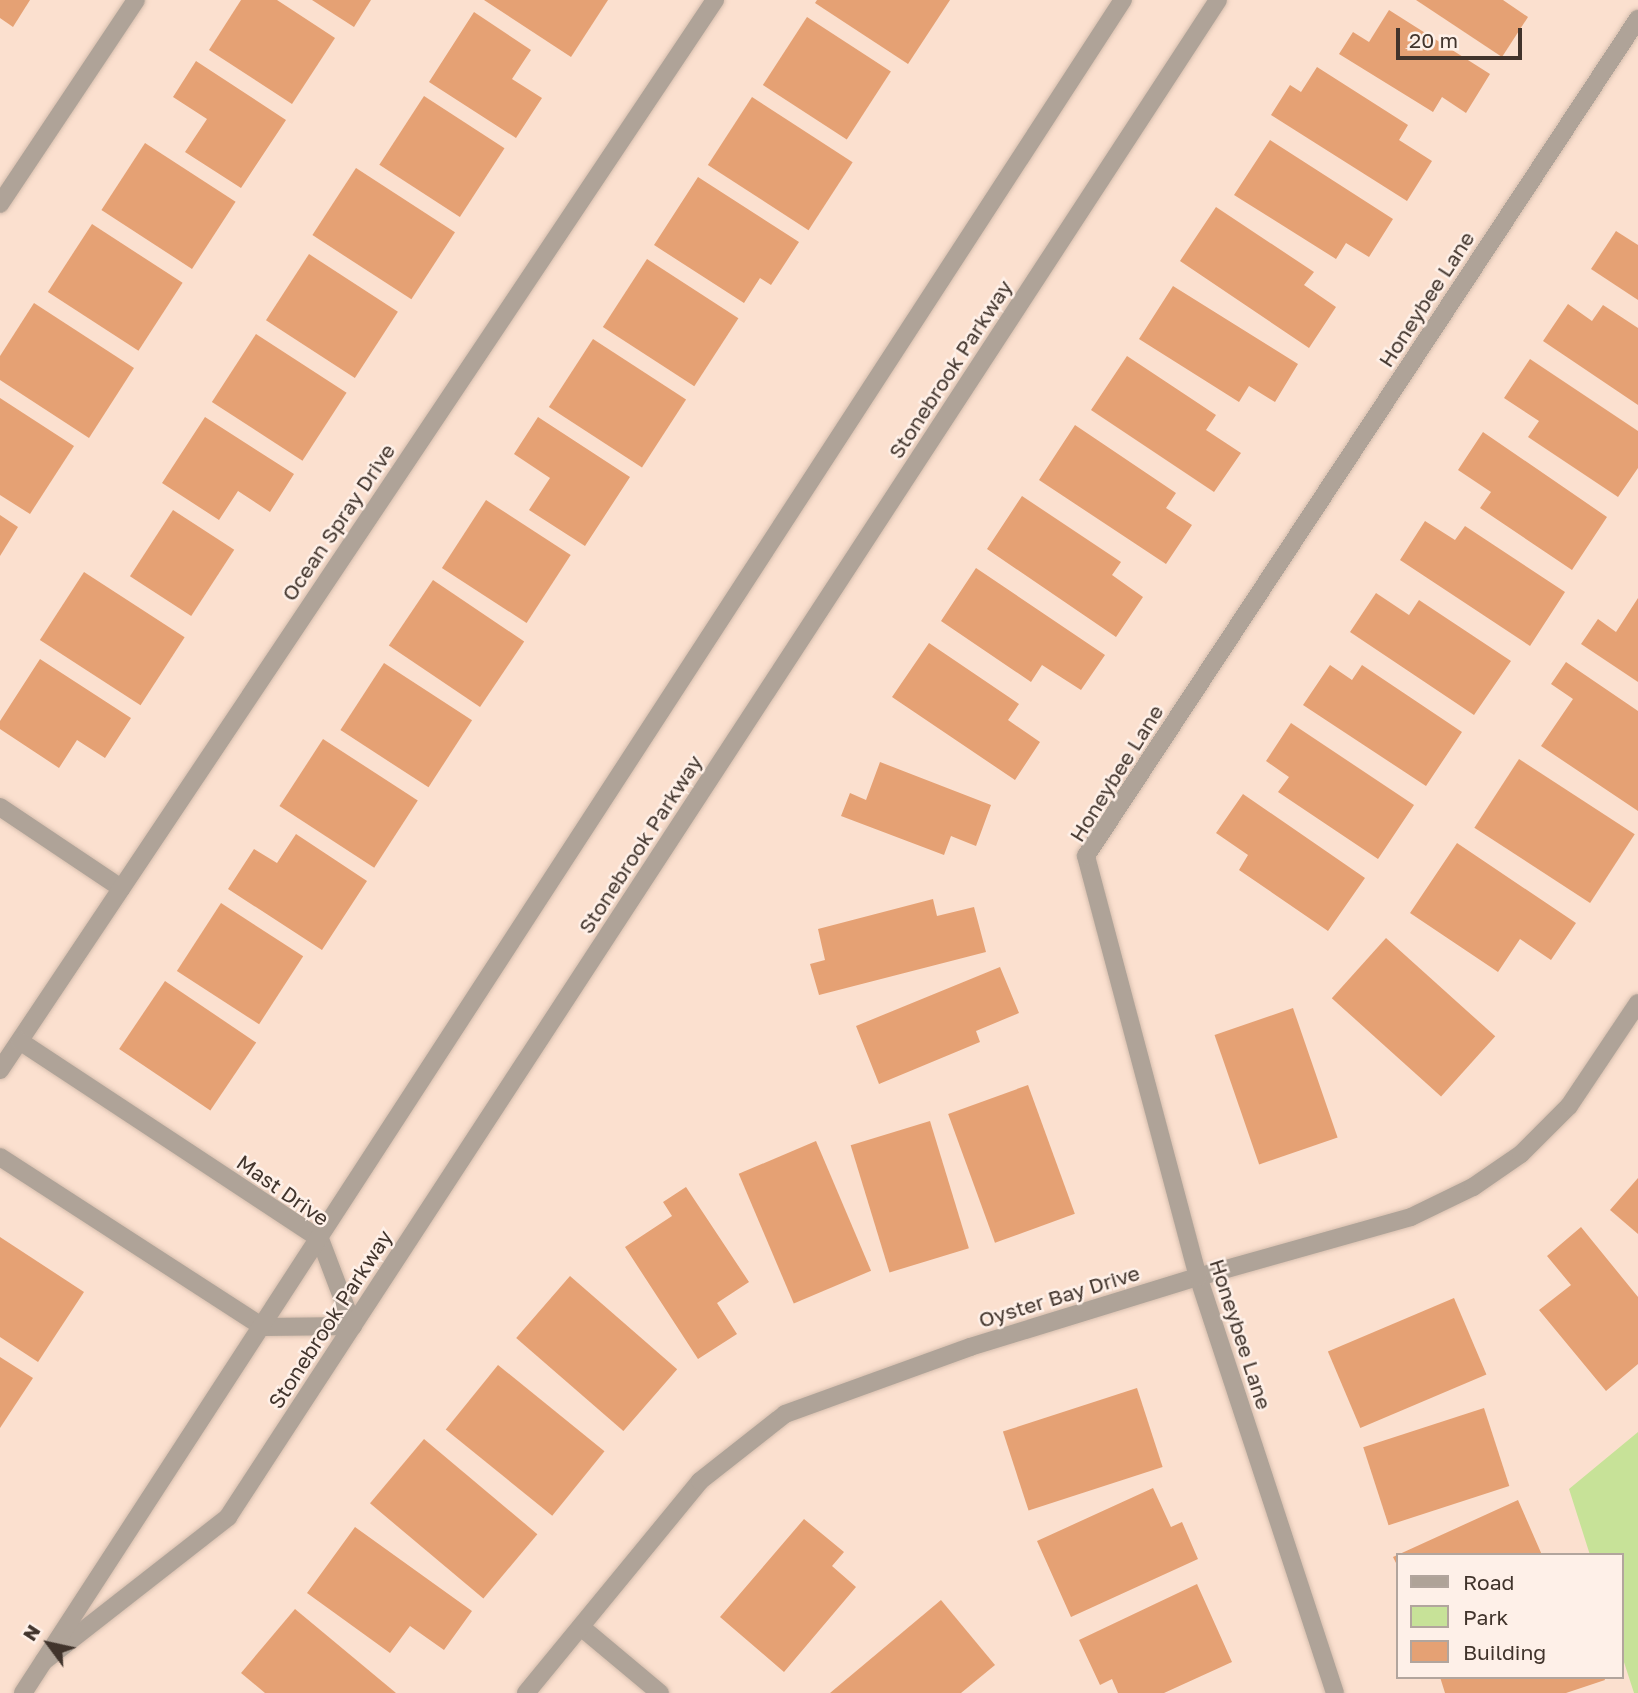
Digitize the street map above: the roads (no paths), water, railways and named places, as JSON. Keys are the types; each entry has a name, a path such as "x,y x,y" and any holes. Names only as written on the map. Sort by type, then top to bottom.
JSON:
{"street":[{"path":"0,204 136,0"},
{"name":"Ocean Spray Drive","path":"0,1070 715,0"},
{"name":"Stonebrook Parkway","path":"23,1693 1123,0"},
{"name":"Stonebrook Parkway","path":"44,1661 228,1517 1217,0"},
{"name":"Honeybee Lane","path":"1335,1693 1198,1277 1086,856 1638,19"},
{"path":"0,807 121,888"},
{"name":"Oyster Bay Drive","path":"526,1693 699,1481 785,1414 970,1347 1198,1277 1411,1217 1474,1187 1521,1154 1569,1106 1638,1003"},
{"name":"Mast Drive","path":"20,1041 320,1239 353,1326"},
{"path":"0,1157 263,1327 353,1326"},
{"path":"581,1627 660,1693"}]}
